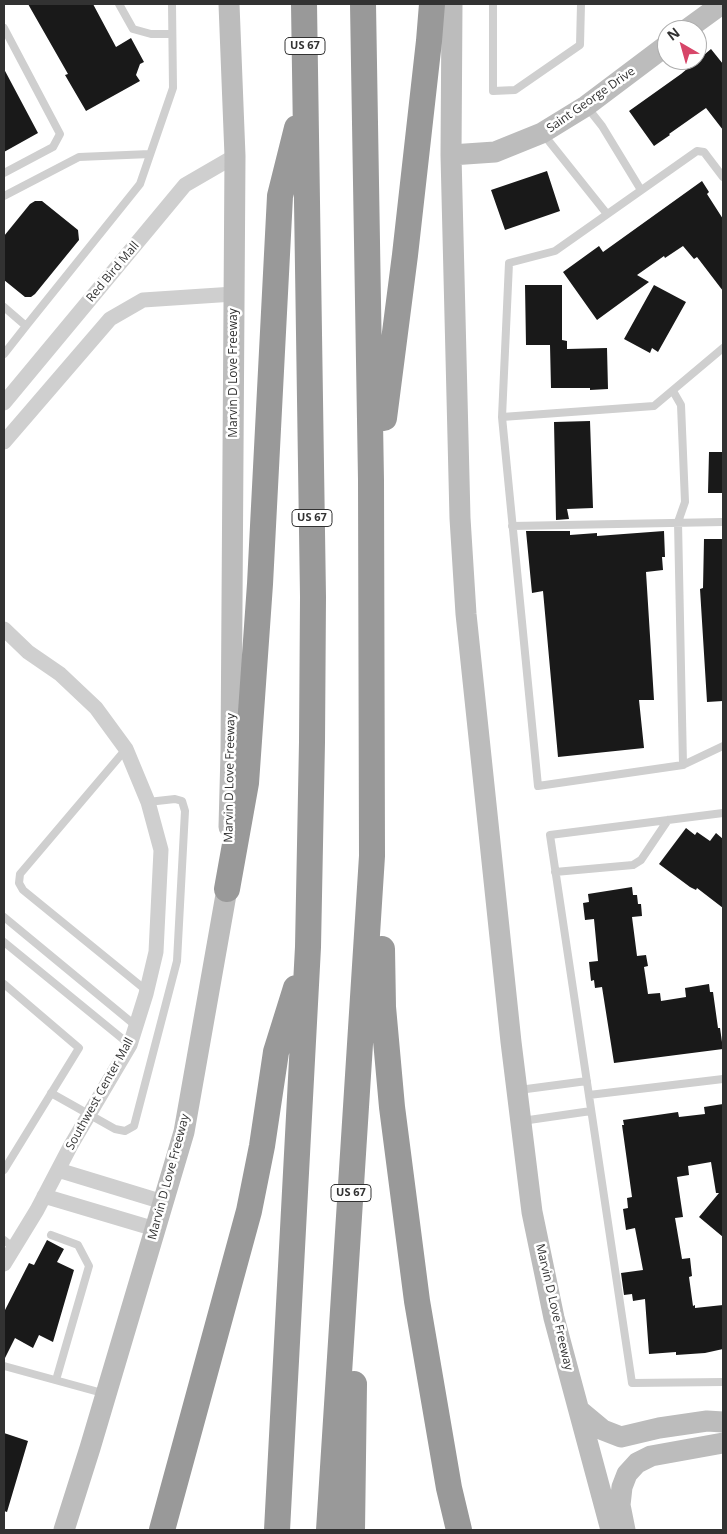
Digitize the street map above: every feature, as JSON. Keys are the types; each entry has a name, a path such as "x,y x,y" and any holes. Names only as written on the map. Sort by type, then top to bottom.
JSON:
{"highway":[{"name":"US 67","path":"277,1527 308,947 312,742 313,598 304,4"},
{"name":"US 67","path":"329,1530 372,856 371,480 363,4"},
{"path":"371,480 383,428 405,255 432,4"},
{"path":"227,889 246,783 260,584 280,196 306,88"},
{"path":"372,856 381,882 383,1007 392,1106 417,1301 449,1488 459,1530"},
{"path":"162,1530 249,1211 262,1146 276,1052 308,947"},
{"path":"345,1281 355,1393 352,1530"}],"main road":[{"name":"Marvin D Love Freeway","path":"64,1530 184,1132 227,889 231,752 236,156 229,4"},
{"name":"Marvin D Love Freeway","path":"452,4 451,155 460,518 466,614 532,1212 554,1318 611,1530"},
{"path":"701,20 720,8"},
{"name":"Saint George Drive","path":"451,155 495,152 542,133 586,106 657,52"},
{"path":"579,1410 603,1430 620,1438 659,1428 707,1421 723,1422"},
{"path":"625,1530 620,1505 622,1487 627,1474 637,1463 651,1456 723,1443"}],"street":[{"name":"Red Bird Mall","path":"4,403 185,185 236,156"},
{"path":"4,442 110,319 143,300 234,294"},
{"name":"Southwest Center Mall","path":"4,629 28,652 60,674 96,708 126,749 148,802 161,850 156,952 147,991 130,1045 44,1196 9,1244 4,1264"},
{"path":"58,1170 163,1202"},
{"path":"44,1196 155,1229"}],"lane":[{"path":"119,4 132,29 152,34 172,34"},
{"path":"4,354 140,184 173,88 172,4"},
{"path":"493,4 493,91 515,90 580,45 580,4"},
{"path":"4,28 60,134 52,147 4,173"},
{"path":"586,106 602,126 641,190"},
{"path":"542,133 607,214"},
{"path":"723,177 704,152 697,151 555,251 509,263 502,417 538,786 683,765 723,746"},
{"path":"4,196 79,156 150,154"},
{"path":"4,307 26,326"},
{"path":"502,417 654,406 723,348"},
{"path":"673,391 681,405 685,502 678,522 683,765"},
{"path":"512,526 723,522"},
{"path":"126,749 20,874 20,883 23,890 147,991"},
{"path":"51,1093 115,1129 125,1131 134,1126 177,961 185,811 182,801 175,799 148,802"},
{"path":"723,813 550,836 632,1383 723,1382"},
{"path":"555,872 633,865 641,860 668,820"},
{"path":"4,917 136,1026"},
{"path":"4,942 130,1045"},
{"path":"4,984 79,1048 4,1170"},
{"path":"589,1095 723,1079"},
{"path":"518,1091 587,1081"},
{"path":"521,1121 591,1111"},
{"path":"51,1235 78,1246 89,1266 56,1380"},
{"path":"4,1366 106,1394"}],"building":[{"path":"28,4 93,4 116,47 131,38 144,62 140,64 136,75 140,81 86,111 65,75 68,74"},
{"path":"711,49 723,64 723,130 706,108 654,146 629,111 686,70 707,70 707,52"},
{"path":"4,69 38,133 4,152"},
{"path":"547,171 560,211 505,230 491,190"},
{"path":"702,181 709,192 707,194 723,219 723,291 697,257 694,259 683,246 665,258 664,256 637,275 649,282 597,320 563,272 599,246 603,252"},
{"path":"35,201 42,201 78,230 79,240 35,294 31,297 25,297 4,280 4,236 30,204"},
{"path":"525,285 562,285 562,340 567,341 567,349 607,348 608,389 551,388 550,345 526,345"},
{"path":"654,285 686,302 658,352 652,348 650,353 624,339"},
{"path":"590,421 593,508 567,509 569,519 556,520 554,422"},
{"path":"709,452 723,452 723,493 708,493"},
{"path":"526,531 570,531 570,535 597,533 597,536 664,531 665,557 662,557 663,570 646,572 654,700 639,700 644,748 558,757 543,591 532,593"},
{"path":"704,539 723,539 723,701 707,702 700,589 703,588"},
{"path":"686,828 695,835 697,832 710,841 716,833 723,839 723,908 697,888 696,890 690,887 659,864"},
{"path":"632,887 633,895 637,895 638,904 641,904 642,916 632,917 637,956 646,955 648,966 644,967 648,994 660,993 661,1001 686,997 685,988 709,984 710,992 713,992 723,1049 614,1063 602,987 595,988 594,980 591,981 589,962 598,961 594,919 585,920 583,903 589,902 588,894"},
{"path":"723,1104 723,1237 699,1217 719,1193 716,1193 711,1162 688,1166 689,1175 677,1177 683,1217 675,1218 682,1259 690,1258 692,1276 689,1277 693,1306 695,1305 695,1308 723,1305 723,1349 705,1353 676,1355 676,1352 649,1354 645,1299 633,1301 632,1294 624,1295 621,1273 643,1270 635,1228 626,1230 623,1209 628,1208 627,1198 632,1197 622,1125 624,1125 623,1120 678,1112 679,1117 705,1114 704,1107"},
{"path":"47,1240 64,1249 57,1262 74,1270 53,1342 39,1335 33,1348 15,1338 4,1360 4,1312 29,1263 34,1265"},
{"path":"4,1433 28,1441 7,1512 4,1511"}]}
